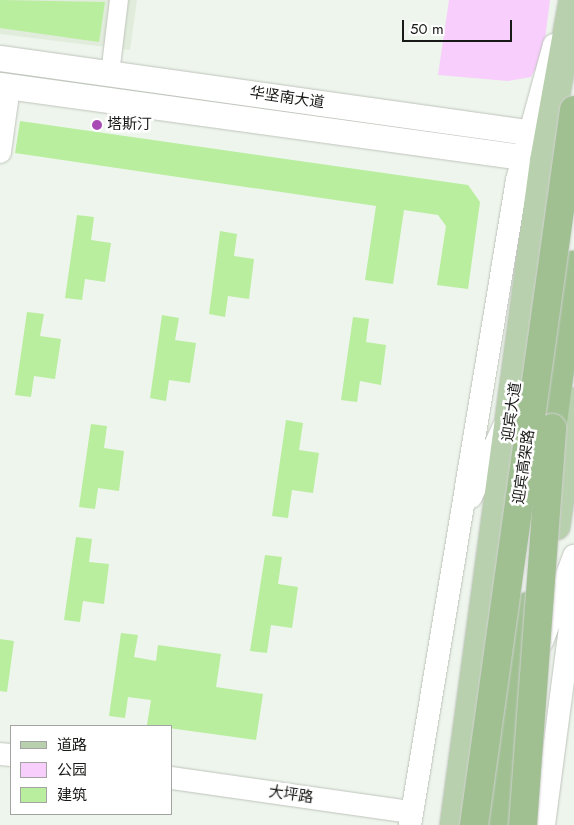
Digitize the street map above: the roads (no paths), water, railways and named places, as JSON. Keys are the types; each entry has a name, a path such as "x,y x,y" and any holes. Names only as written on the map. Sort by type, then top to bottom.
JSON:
{"highway":[{"name":"迎宾高架路","path":"474,825 574,110"},
{"name":"迎宾高架路","path":"498,825 574,265"},
{"path":"523,825 552,428"}],"main road":[{"name":"迎宾大道","path":"454,825 513,407 544,145 573,0"},
{"name":"华坚南大道","path":"0,58 110,74 544,145 574,164"},
{"name":"华坚南大道","path":"5,86 544,145"},
{"path":"514,825 574,402"}],"street":[{"path":"110,74 119,0"},
{"path":"411,819 459,523 544,145 562,0"},
{"path":"0,152 5,86"},
{"path":"459,523 513,407"},
{"path":"538,652 574,556"},
{"path":"544,825 573,611"},
{"name":"大坪路","path":"172,778 411,819"}],"place":[{"name":"塔斯汀","path":"97,125"}]}
